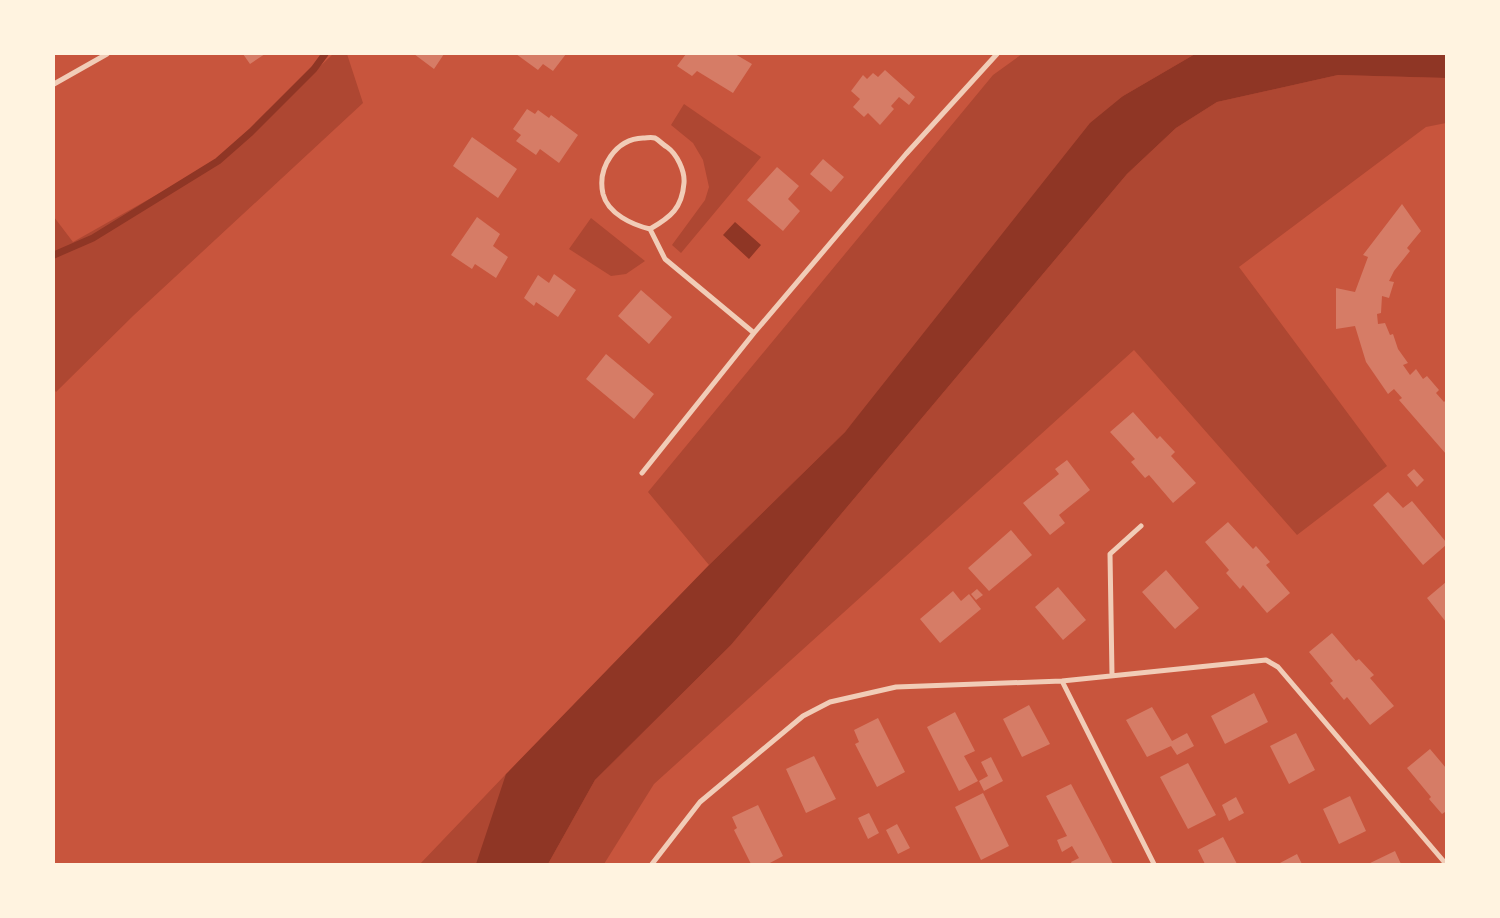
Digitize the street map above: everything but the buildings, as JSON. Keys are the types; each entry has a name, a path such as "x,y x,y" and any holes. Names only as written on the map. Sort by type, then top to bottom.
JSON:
{"street":[{"path":"54,84 107,54"},
{"path":"642,473 754,333 906,154 997,54"},
{"path":"650,229 668,219 683,199 685,176 673,152 653,138 630,138 613,152 602,173 604,196 614,210 630,224 650,229 665,259 754,333"},
{"path":"1112,675 1110,554 1141,526"},
{"path":"652,864 666,843 700,802 803,716 830,702 896,687 1062,681 1266,660 1278,666 1446,864"},
{"path":"1062,681 1154,864"}],"shaded area":[{"path":"333,54 347,54 363,103 134,315 56,392 54,389 54,217 73,242 229,154"},
{"path":"1022,54 1195,54 1123,96 845,432 709,565 648,492 993,75"},
{"path":"1195,54 1446,54 1446,78 1338,75 1217,102 1176,128 1127,174 731,645 595,780 548,864 476,864 506,774 709,565 845,432 1090,123 1123,96"},
{"path":"1338,75 1446,78 1446,123 1426,127 1239,267 1387,466 1297,535 1134,350 654,784 604,864 548,864 595,780 731,645 1127,174 1176,128 1217,102"},
{"path":"684,104 761,157 681,253 672,245 705,200 709,187 703,160 693,143 671,125"},
{"path":"591,218 645,261 626,274 611,276 569,249"},
{"path":"735,222 761,245 749,259 723,235"},
{"path":"506,774 517,786 483,864 420,864"}],"waterway":[{"path":"54,255 93,238 218,161 251,132 314,69 325,54"}]}
